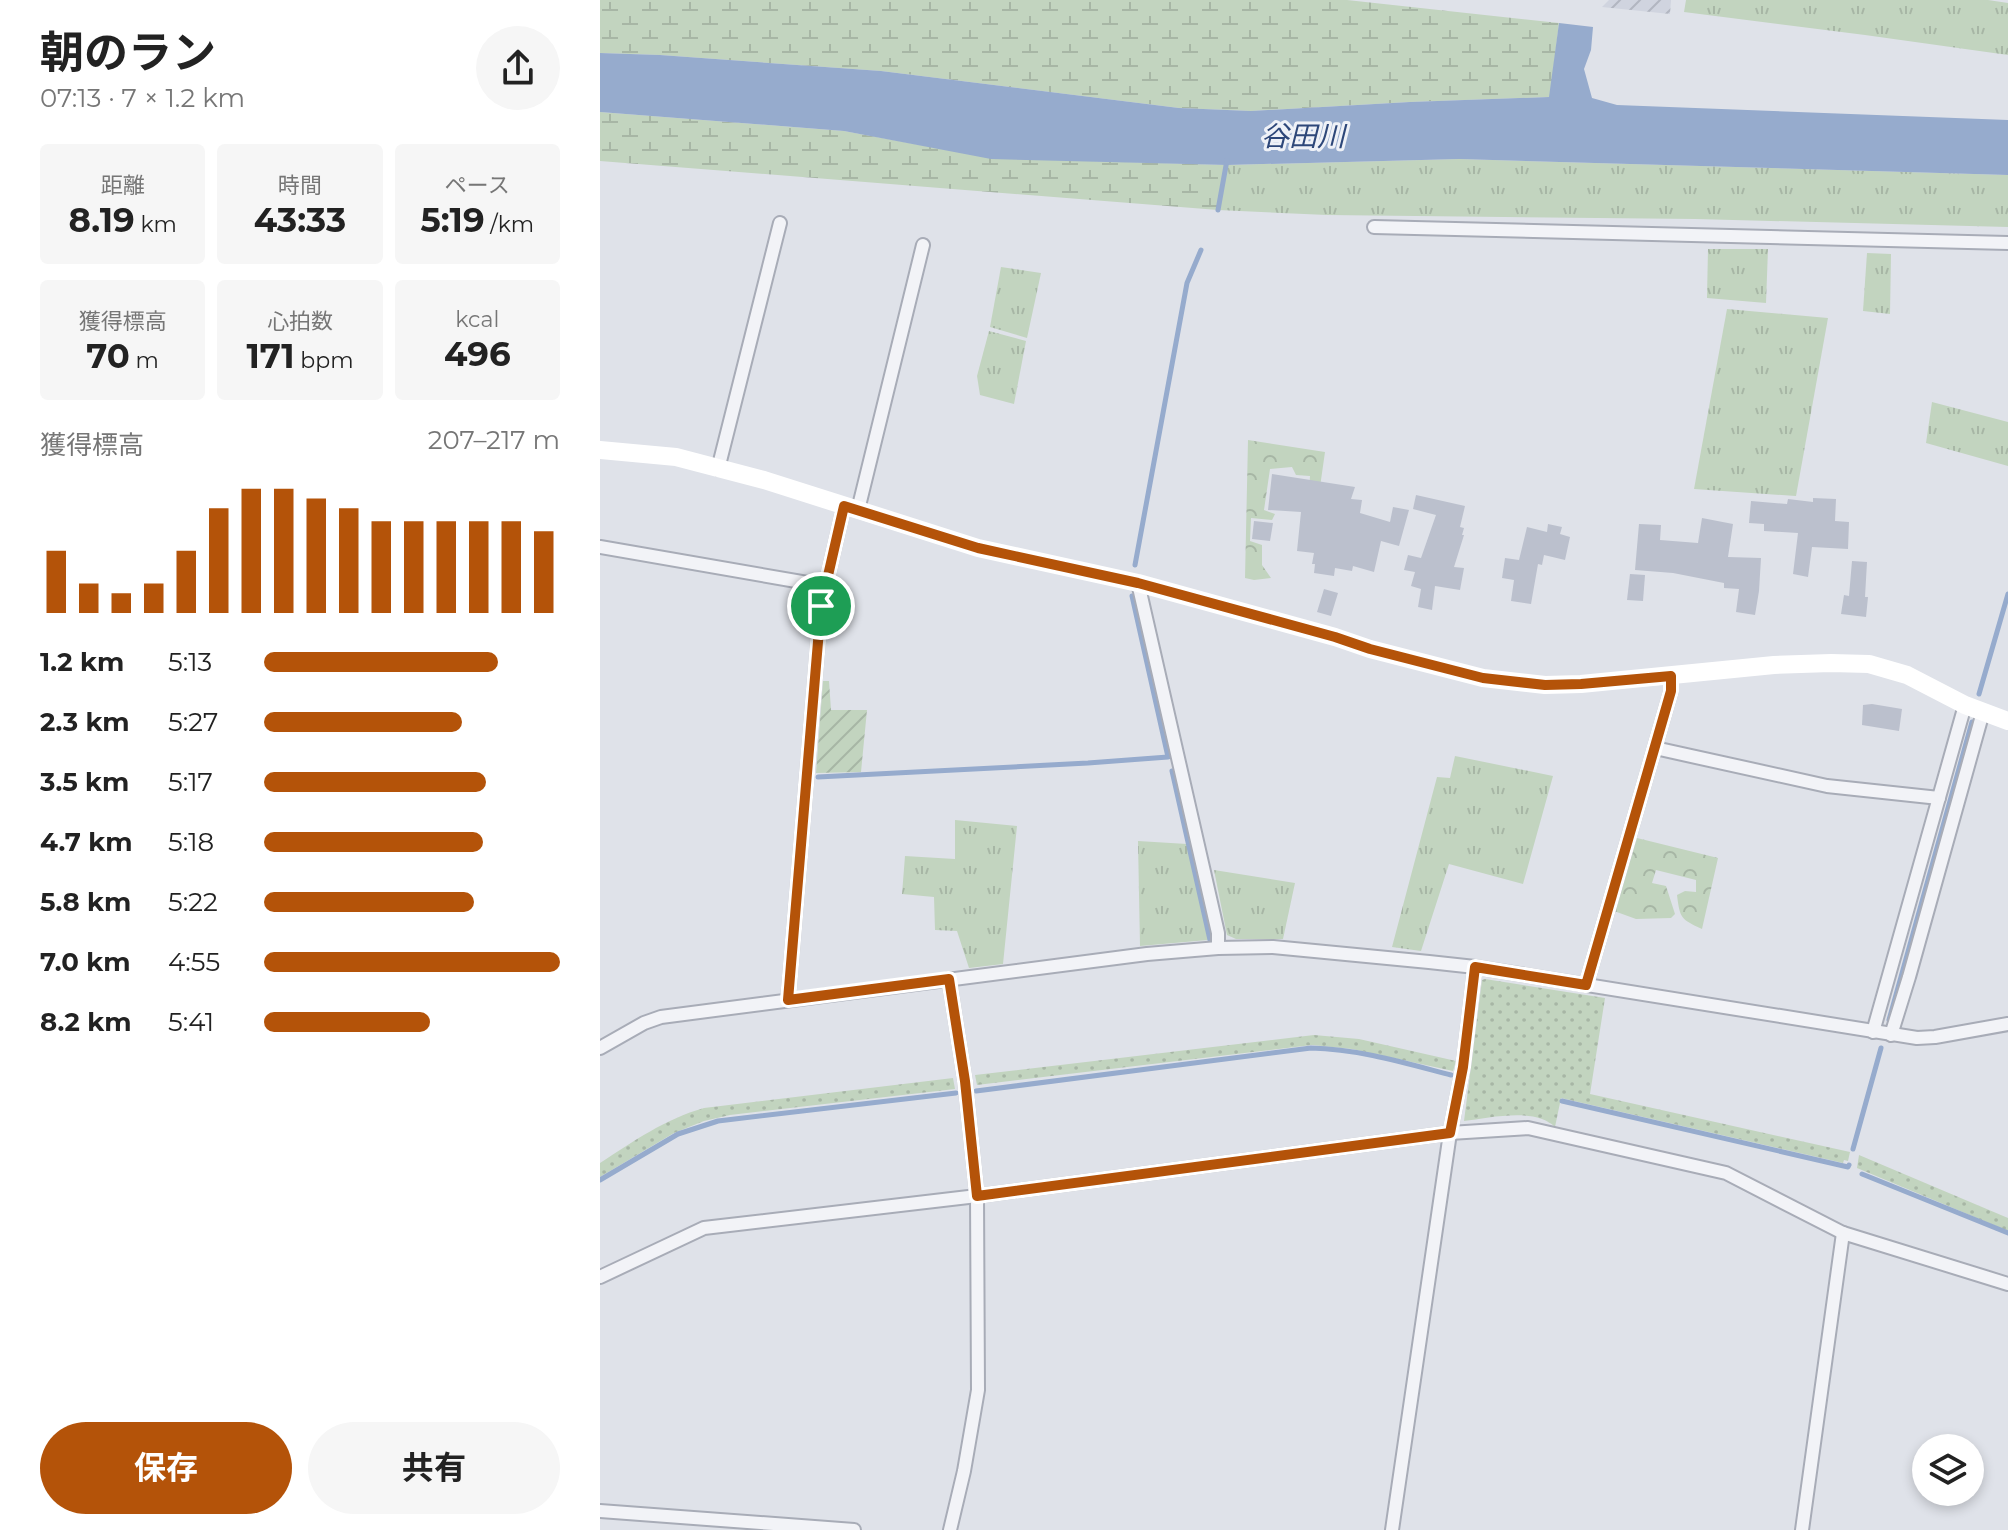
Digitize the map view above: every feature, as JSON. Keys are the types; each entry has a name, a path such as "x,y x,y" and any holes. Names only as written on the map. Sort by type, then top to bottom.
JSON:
{"street":[{"path":"718,469 780,223"},
{"path":"1374,227 2008,243"},
{"path":"788,1000 821,606 923,245"},
{"path":"600,450 676,457 764,480 978,548 1138,583 1483,678 1545,685 1581,684 1774,665 1869,664 1907,675 1965,705 2008,721"},
{"path":"600,547 825,586"},
{"path":"1138,583 1218,933 1218,948"},
{"path":"1586,985 1671,691 1671,676"},
{"path":"1873,1032 1965,705"},
{"path":"1891,1035 1983,712"},
{"path":"1655,748 1827,786 1939,798"},
{"path":"600,1048 661,1017 1147,954 1218,948 1285,947 1475,967 1891,1035 1935,1037 2008,1024"},
{"path":"1392,1530 1450,1133 1463,1067 1475,967"},
{"path":"949,979 965,1081 977,1196 978,1390 950,1530"},
{"path":"600,1277 704,1228 977,1196 1450,1133 1528,1128 1726,1173 1843,1233 2008,1284"},
{"path":"1802,1530 1843,1233"},
{"path":"600,1511 854,1530"}],"shaded area":[{"path":"1609,0 1671,0 1670,14 1602,7"}],"green space":[{"path":"600,0 1347,0 1559,23 1550,97 1251,111 1179,108 881,71 600,53"},
{"path":"1686,0 1988,0 2008,3 2008,55 1684,12"},
{"path":"600,112 844,131 991,158 1227,165 1218,210 600,161"},
{"path":"1459,159 2008,175 2008,227 1695,219 1327,215 1218,210 1227,165"},
{"path":"1708,249 1768,249 1766,303 1707,298"},
{"path":"1867,253 1891,254 1890,314 1863,311"},
{"path":"1001,267 1041,273 1027,338 990,327"},
{"path":"1727,309 1828,318 1796,496 1694,489"},
{"path":"989,331 1026,341 1014,404 980,395 977,376"},
{"path":"1932,402 2008,422 2008,466 1926,443"},
{"path":"1248,440 1325,452 1317,508 1308,508 1310,476 1296,475 1292,467 1270,469 1264,510 1275,514 1272,520 1251,518 1250,541 1262,545 1262,565 1271,578 1254,580 1245,578"},
{"path":"823,681 829,681 831,710 867,710 861,772 816,773"},
{"path":"1455,756 1553,776 1523,884 1449,864 1421,951 1392,947 1437,777 1450,778"},
{"path":"955,820 1017,826 1003,964 969,968 957,931 935,930 934,897 902,894 905,856 955,859"},
{"path":"1637,838 1718,858 1702,929 1683,917 1677,895 1685,891 1696,892 1696,880 1656,870 1652,883 1666,886 1675,914 1671,918 1636,919 1614,911"},
{"path":"1138,841 1187,844 1208,940 1140,946"},
{"path":"1214,870 1295,883 1283,939 1236,939 1227,935"},
{"path":"1482,980 1605,998 1590,1094 1850,1152 1848,1161 1844,1160 1843,1163 1561,1098 1555,1127 1536,1117 1524,1116 1464,1121"},
{"path":"1314,1035 1359,1039 1456,1061 1453,1071 1352,1049 1312,1045 977,1085 975,1075"},
{"path":"953,1078 955,1089 730,1115 704,1121 674,1133 600,1177 600,1163 663,1124 704,1108"},
{"path":"1859,1155 2008,1218 2008,1231 1857,1168"}],"water":[{"name":"谷田川","path":"1559,23 1593,27 1591,50 1584,69 1592,98 1617,105 2008,120 2008,175 1459,159 1227,165 991,159 844,131 600,112 600,53 881,71 1179,108 1251,111 1549,97"}],"building":[{"path":"1272,474 1355,487 1351,499 1362,500 1360,513 1390,522 1393,507 1409,510 1399,546 1381,541 1374,572 1353,566 1352,571 1335,568 1334,576 1314,573 1314,553 1297,551 1301,512 1268,510"},
{"path":"1416,495 1465,506 1460,527 1464,528 1464,535 1454,567 1464,568 1460,590 1435,586 1432,610 1418,607 1421,589 1411,586 1415,572 1404,570 1408,555 1421,558 1436,515 1413,509"},
{"path":"1813,498 1836,499 1835,521 1849,522 1848,549 1812,547 1808,577 1793,574 1798,533 1764,531 1764,524 1749,523 1751,501 1787,504 1788,499 1813,502"},
{"path":"1702,518 1733,524 1728,557 1761,558 1755,615 1736,612 1739,589 1724,588 1724,583 1673,573 1635,570 1639,524 1661,525 1660,540 1698,543"},
{"path":"1254,521 1273,523 1270,541 1252,539"},
{"path":"1548,524 1562,527 1560,534 1570,537 1565,560 1544,555 1542,565 1538,564 1531,604 1511,601 1514,580 1502,578 1505,558 1519,560 1527,527 1547,532"},
{"path":"1852,561 1867,562 1866,617 1841,614 1844,595 1849,596"},
{"path":"1630,574 1645,575 1643,601 1627,600"},
{"path":"1324,589 1338,593 1331,616 1317,612"},
{"path":"1863,705 1902,709 1899,731 1862,725"}],"waterway":[{"path":"1218,210 1227,160"},
{"path":"1135,565 1187,283 1201,250"},
{"path":"1979,694 2008,594"},
{"path":"818,777 1168,757 1132,596"},
{"path":"1889,1020 1972,722"},
{"path":"1172,771 1210,940"},
{"path":"976,1091 1311,1048 1364,1054 1451,1075"},
{"path":"1853,1149 1881,1048"},
{"path":"600,1180 678,1134 718,1121 956,1093"},
{"path":"1562,1101 1849,1165"},
{"path":"1862,1174 2008,1233"}],"route":[{"path":"844,506 978,548 1138,583 1483,678 1545,685 1671,676 1671,691 1586,985 1475,967 1463,1067 1450,1133 977,1196 965,1081 949,979 788,1000 821,606 844,506"}]}
